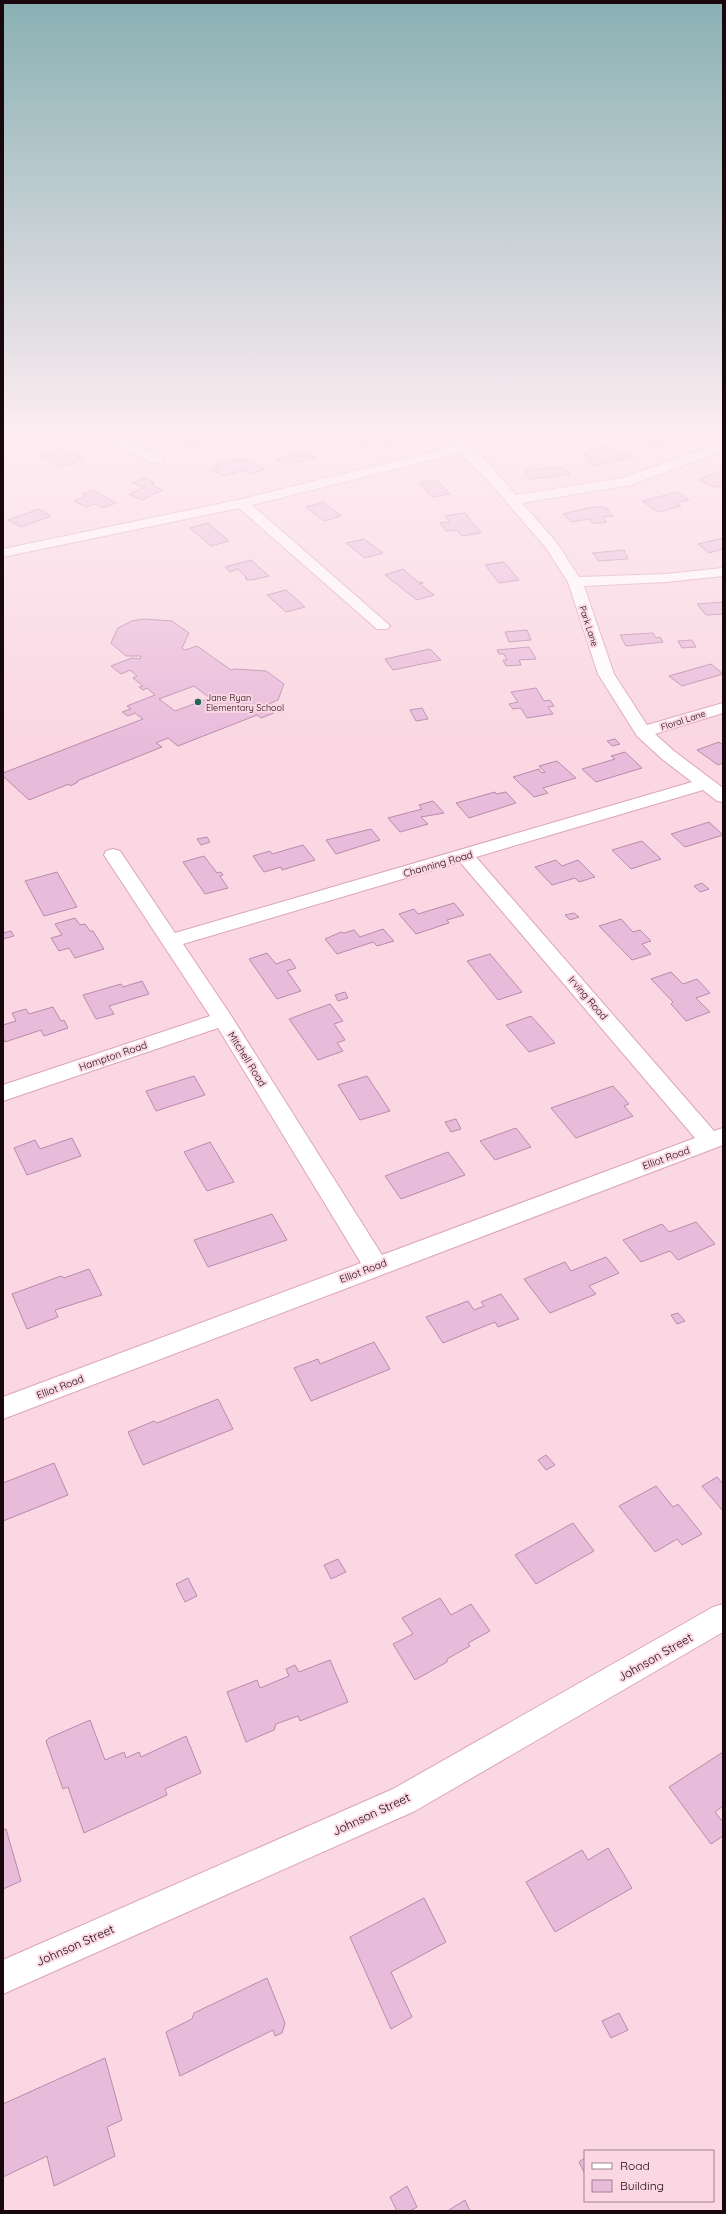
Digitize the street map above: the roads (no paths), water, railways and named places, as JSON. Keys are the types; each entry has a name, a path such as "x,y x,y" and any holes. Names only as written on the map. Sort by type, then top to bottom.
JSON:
{"street":[{"path":"3,553 78,537"},
{"path":"281,537 382,626"},
{"name":"Park Lane","path":"544,537 552,546 574,582 606,674 643,732 704,784 723,797"},
{"path":"574,582 666,578 723,572"},
{"name":"Floral Lane","path":"643,732 723,708"},
{"name":"Channing Road","path":"171,941 465,856 704,784"},
{"name":"Mitchell Road","path":"113,855 223,1019 376,1266"},
{"name":"Irving Road","path":"465,856 717,1139"},
{"name":"Hampton Road","path":"3,1093 223,1019"},
{"name":"Elliot Road","path":"3,1408 376,1266 717,1139"},
{"name":"Johnson Street","path":"3,1977 404,1800 723,1617"}],"place":[{"name":"Jane Ryan Elementary School","path":"198,702"}]}
